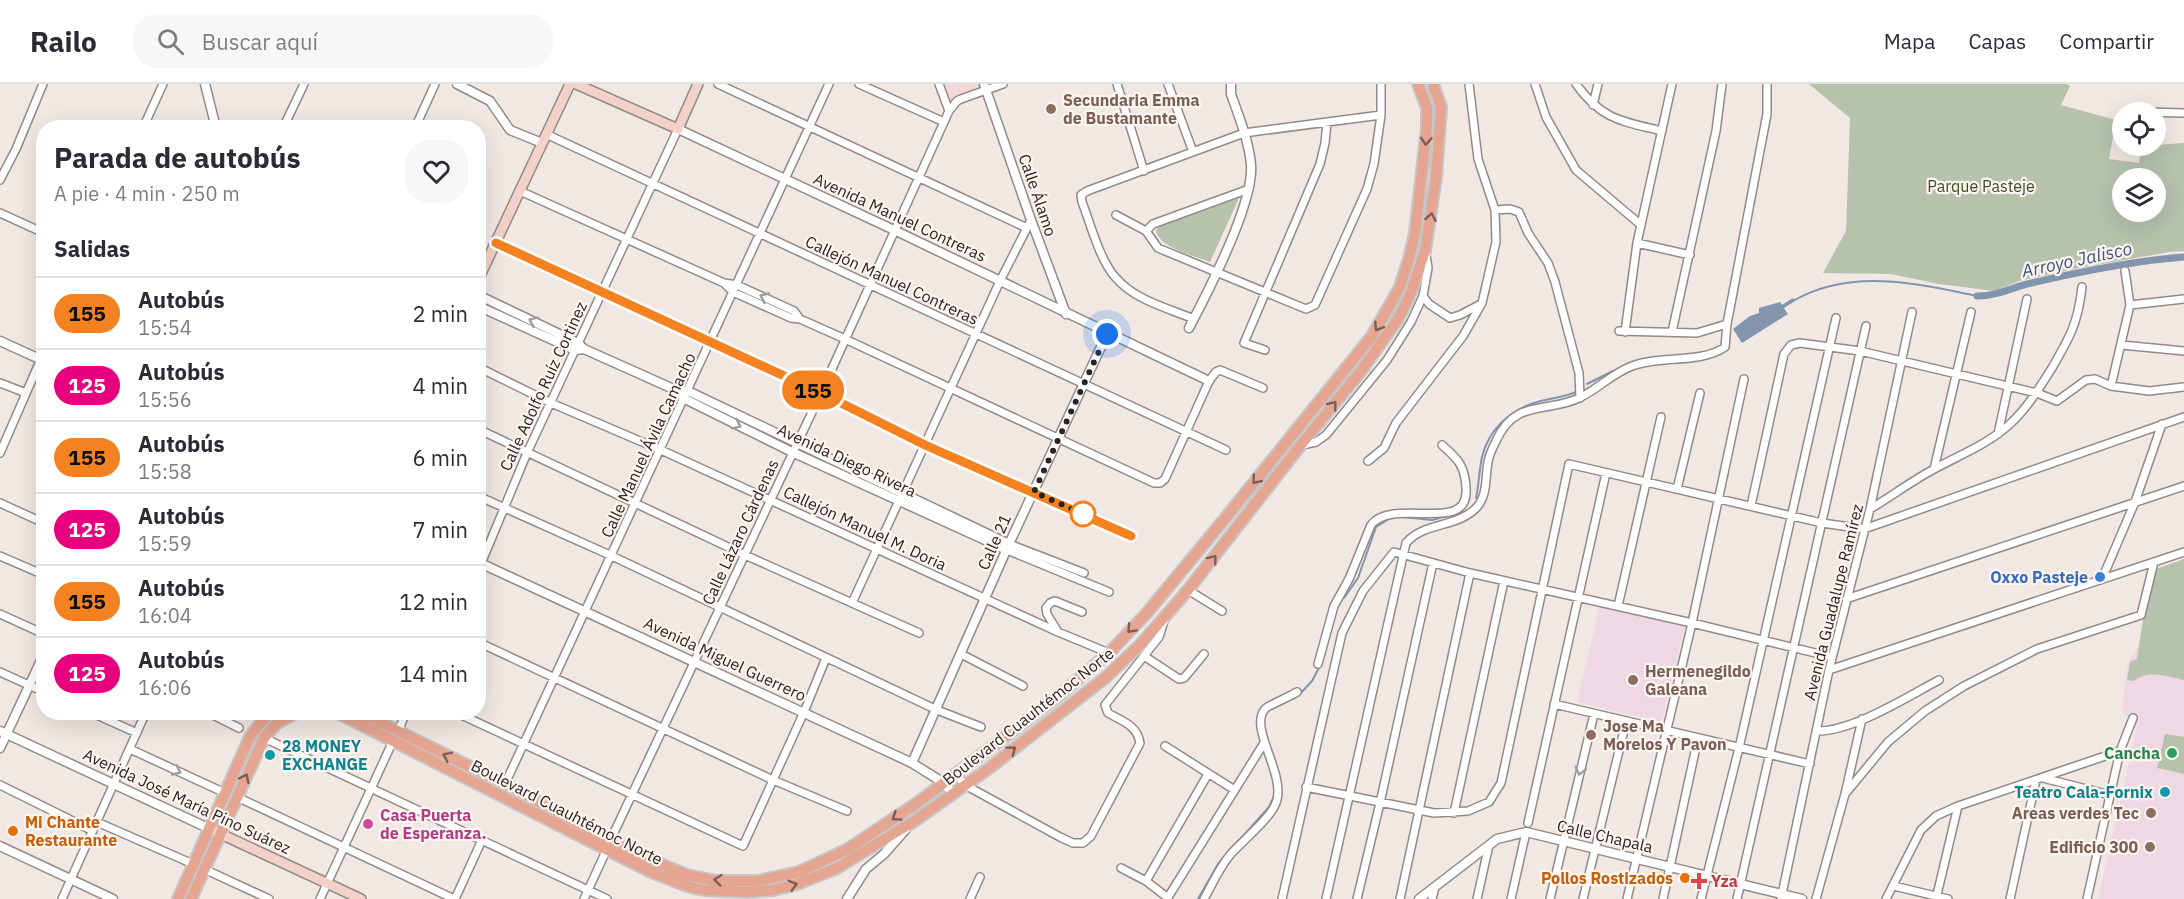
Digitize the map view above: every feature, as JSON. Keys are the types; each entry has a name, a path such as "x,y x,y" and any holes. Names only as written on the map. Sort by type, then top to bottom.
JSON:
{"main road":[{"path":"486,264 570,84"},
{"name":"Avenida Manuel Contreras","path":"576,84 678,129"},
{"name":"Calle Adolfo Ruíz Cortinez","path":"678,129 698,84"},
{"name":"Boulevard Cuauhtémoc Norte","path":"371,720 395,736 609,844 687,875 716,881 738,882 799,872 827,860 866,837 956,774 1062,693 1109,653 1146,614 1372,336 1393,301 1411,250 1426,148 1427,108 1418,84"},
{"name":"Boulevard Cuauhtémoc Norte","path":"356,720 505,784 609,844 651,872 687,886 725,892 773,890 816,877 850,861 913,822 965,785 1105,678 1142,644 1188,590 1361,371 1398,319 1415,285 1425,251 1441,128 1441,107 1433,84"},
{"path":"178,899 250,737 264,720"},
{"path":"190,899 264,738 277,723 283,720"},
{"name":"Avenida José María Pino Suárez","path":"208,828 361,899"}],"street":[{"path":"0,180 44,84"},
{"path":"147,120 163,84"},
{"path":"205,84 214,120"},
{"path":"288,120 304,84"},
{"path":"419,120 435,84"},
{"path":"457,84 490,101 510,130 544,139"},
{"path":"718,84 919,178 1029,224 1000,281 879,549 852,603"},
{"name":"Calle Manuel Ávila Camacho","path":"505,784 829,84"},
{"path":"860,84 944,122"},
{"path":"939,84 950,111"},
{"name":"Calle Lázaro Cárdenas","path":"584,899 821,393 944,122 957,101 985,87 1003,84"},
{"path":"1117,84 1144,171"},
{"path":"1168,84 1193,152"},
{"path":"1189,328 1245,204 1251,178 1251,163 1244,133 1227,84"},
{"path":"1116,214 1146,231 1158,248 1306,309 1315,305 1367,189 1374,164 1381,115 1381,84"},
{"path":"1368,461 1384,448 1396,423 1463,336 1482,303 1496,242 1495,210 1478,159 1469,84"},
{"path":"1535,84 1546,117 1576,170 1641,225"},
{"path":"1576,84 1593,105 1615,120 1662,131"},
{"path":"1593,105 1598,84"},
{"path":"1672,84 1637,243 1622,332 1697,333 1727,324"},
{"path":"1672,332 1716,131 1722,84"},
{"path":"1326,899 1406,543 1420,531 1461,518 1476,509 1486,489 1488,460 1497,438 1508,421 1526,411 1580,398 1617,372 1630,366 1643,362 1712,354 1725,347 1727,324 1767,114 1767,84"},
{"name":"Calle Álamo","path":"985,87 1029,224 1066,314"},
{"path":"2166,113 2184,113"},
{"path":"1194,319 1147,300 1129,290 1115,278 1107,266 1081,195 1244,133 1381,115"},
{"path":"1265,350 1244,343 1320,164 1327,122"},
{"name":"Avenida Manuel Contreras","path":"678,129 1209,381"},
{"name":"Calle Adolfo Ruíz Cortinez","path":"486,552 527,453 579,347 602,292 678,129"},
{"name":"Callejón Manuel Contreras","path":"544,139 653,184 1226,450"},
{"path":"1146,231 1153,224 1249,189"},
{"path":"520,191 735,288 794,311 800,319 1154,483 1160,483 1165,479 1209,381 1216,372 1220,370 1263,388"},
{"path":"1495,210 1510,209 1519,212 1528,233 1548,263 1572,342 1579,372 1580,398"},
{"path":"0,213 36,229"},
{"path":"496,243 821,393 925,445 1131,536"},
{"path":"1637,243 1690,255"},
{"path":"1300,446 1316,442 1326,435 1387,360 1411,322 1423,296 1428,268 1425,251"},
{"path":"2112,386 2130,305 2126,271"},
{"path":"1870,510 1934,469 1998,434 2023,412 2037,393 2074,330 2082,287"},
{"path":"1423,296 1429,304 1450,318 1482,303"},
{"name":"Avenida Diego Rivera","path":"486,299 579,347"},
{"path":"1998,434 2027,299"},
{"path":"2130,305 2184,299"},
{"name":"Avenida Diego Rivera","path":"486,309 678,391 792,452 901,496"},
{"name":"Avenida Guadalupe Ramírez","path":"1782,896 1829,670 1870,510 1912,312"},
{"path":"1934,469 1971,312"},
{"path":"1701,899 1739,748 1836,318"},
{"path":"1737,899 1866,326"},
{"name":"Calle 21","path":"912,763 1008,547 1107,334"},
{"path":"0,341 36,356"},
{"path":"1751,506 1784,354 1791,345 1800,343 1860,351 2037,393 2054,401 2061,400 2086,380 2095,379 2112,386 2148,391 2184,387"},
{"path":"2122,345 2184,351"},
{"path":"0,453 3,440 36,371"},
{"name":"Callejón Manuel M. Doria","path":"486,371 551,403 661,450 1058,632 1109,653"},
{"path":"1627,899 1692,623 1744,380"},
{"path":"0,382 26,393"},
{"path":"1677,489 1700,393"},
{"name":"Avenida Diego Rivera","path":"686,395 797,442 901,496 1008,547"},
{"path":"1618,606 1661,417"},
{"path":"1306,786 1434,813 1468,811 1489,802 1501,783 1544,591 1569,464 1822,523 1864,528 2184,417"},
{"path":"2102,579 2135,502 2162,424"},
{"path":"486,433 745,555 919,633"},
{"path":"1318,664 1334,606 1349,579 1376,518 1386,514 1407,512 1433,515 1458,510 1464,505 1467,498 1462,465 1442,445"},
{"path":"1511,899 1606,473"},
{"path":"1846,599 2184,486"},
{"path":"486,500 612,556 937,710 981,727"},
{"path":"0,503 36,519"},
{"path":"1464,505 1476,509"},
{"path":"1008,547 1084,573"},
{"path":"1008,547 1109,592"},
{"path":"1282,899 1341,633 1363,591 1393,552 1544,591 1618,606 1832,657"},
{"path":"1829,670 2184,552"},
{"path":"0,556 36,572"},
{"path":"1845,794 1888,742 1925,711 1964,686 2037,649 2141,615 2154,562"},
{"path":"1357,899 1432,563"},
{"name":"Avenida Miguel Guerrero","path":"486,569 585,611 912,763 944,783 952,794"},
{"path":"1400,899 1470,573"},
{"path":"1454,813 1504,581"},
{"path":"1188,590 1222,611"},
{"path":"1058,632 1047,614 1046,608 1050,603 1055,602 1082,612"},
{"path":"0,614 36,630"},
{"path":"956,774 965,785 1068,842 1083,843 1091,836 1140,743 1139,736 1132,726 1105,710 1107,700 1159,637 1166,616"},
{"path":"1324,645 1336,652"},
{"path":"486,646 773,780 847,811"},
{"path":"961,654 1023,686"},
{"path":"1144,656 1179,679 1184,678 1204,654"},
{"path":"472,720 743,846 826,658"},
{"path":"0,748 3,733 36,671"},
{"path":"0,672 36,689"},
{"path":"1816,731 1835,729 1862,719 1939,680"},
{"path":"1204,899 1230,855 1248,838 1276,804 1277,774 1264,742 1261,729 1262,716 1265,709 1297,692"},
{"path":"1554,704 1810,764"},
{"path":"1550,899 1594,714"},
{"path":"2087,899 2120,751 2133,718"},
{"path":"1816,899 1845,794 1862,719"},
{"path":"108,720 137,733"},
{"path":"62,899 143,720"},
{"path":"223,720 239,728"},
{"path":"320,899 402,720"},
{"path":"1582,899 1626,722"},
{"name":"Avenida José María Pino Suárez","path":"3,733 208,828"},
{"path":"264,738 607,899"},
{"path":"1663,899 1698,738"},
{"path":"1121,868 1146,881 1167,898 1264,742"},
{"path":"1165,746 1233,789"},
{"path":"130,749 225,793"},
{"path":"1887,899 1921,830 1936,816 1958,806 2120,751"},
{"path":"1146,881 1209,774"},
{"path":"2039,778 2110,795"},
{"path":"2010,899 2039,778"},
{"path":"0,786 93,831"},
{"path":"237,796 454,899 482,840"},
{"path":"1937,898 1958,806"},
{"path":"97,822 193,864"},
{"path":"847,899 866,869 884,854 913,822"},
{"path":"1419,899 1489,845 1527,827"},
{"name":"Calle Chapala","path":"1527,827 1562,842 1706,874 1782,896 1802,899"},
{"path":"1477,899 1489,845"},
{"path":"0,846 113,899"},
{"path":"204,869 269,899"},
{"path":"970,899 980,877"},
{"path":"1432,899 1435,886"},
{"path":"1894,886 1948,899"}],"shaded area":[{"path":"943,84 989,84 949,101"},
{"name":"Areas verdes Tec","path":"2184,559 2184,899 2098,899 2137,727 2122,711 2128,662 2138,647 2156,569"},
{"path":"1600,605 1685,625 1662,722 1577,702"}],"green space":[{"name":"Parque Pasteje","path":"1809,84 2067,84 2070,86 2061,105 2112,119 2109,159 2139,163 2140,156 2166,156 2166,144 2184,143 2184,251 2085,267 2019,281 1995,291 1939,284 1891,274 1823,273 1846,231 1850,118"},
{"path":"1239,198 1210,262 1171,247 1159,237 1156,231 1158,227"},
{"path":"2184,559 2184,680 2145,675 2134,681 2127,680 2130,662 2137,659 2143,620 2156,569"},
{"name":"Cancha","path":"2165,734 2184,737 2184,774 2157,768"}],"water":[{"path":"1793,298 1795,301 1784,308 1788,314 1742,343 1733,329 1750,316 1759,313 1759,308 1780,302 1782,305"}],"waterway":[{"name":"Arroyo Jalisco","path":"1977,296 1997,294 2066,275 2144,261 2184,257"},
{"path":"1793,301 1837,284 1860,281 1907,283 1977,296"},
{"name":"Arroyo Jalisco","path":"1587,384 1613,371"},
{"name":"Arroyo Jalisco","path":"1476,498 1485,448 1501,423 1525,407 1578,391"},
{"name":"Arroyo Jalisco","path":"1403,517 1432,520 1459,513"},
{"name":"Arroyo Jalisco","path":"1344,598 1358,578 1376,527 1389,519"},
{"name":"Arroyo Jalisco","path":"1299,695 1312,681 1320,666"},
{"name":"Arroyo Jalisco","path":"1198,899 1218,864 1269,807 1275,794"}],"bus line":[{"name":"155","path":"496,243 821,393 925,445 1131,536"}],"place":[{"name":"Secundaria Emma de Bustamante","path":"1051,109"},
{"name":"Oxxo Pasteje","path":"2100,577"},
{"name":"Hermenegildo Galeana","path":"1633,680"},
{"name":"Jose Ma Morelos Y Pavon","path":"1591,735"},
{"name":"Cancha","path":"2172,753"},
{"name":"28 MONEY EXCHANGE","path":"270,755"},
{"name":"Teatro Cala-Fornix","path":"2165,792"},
{"name":"Areas verdes Tec","path":"2151,813"},
{"name":"Casa Puerta de Esperanza.","path":"368,824"},
{"name":"Mi Chante Restaurante","path":"13,831"},
{"name":"Edificio 300","path":"2150,847"},
{"name":"Pollos Rostizados","path":"1685,878"},
{"name":"Yza","path":"1699,881"}],"route":[{"path":"1083,514 1092,518 1034,492 1107,334"}]}
